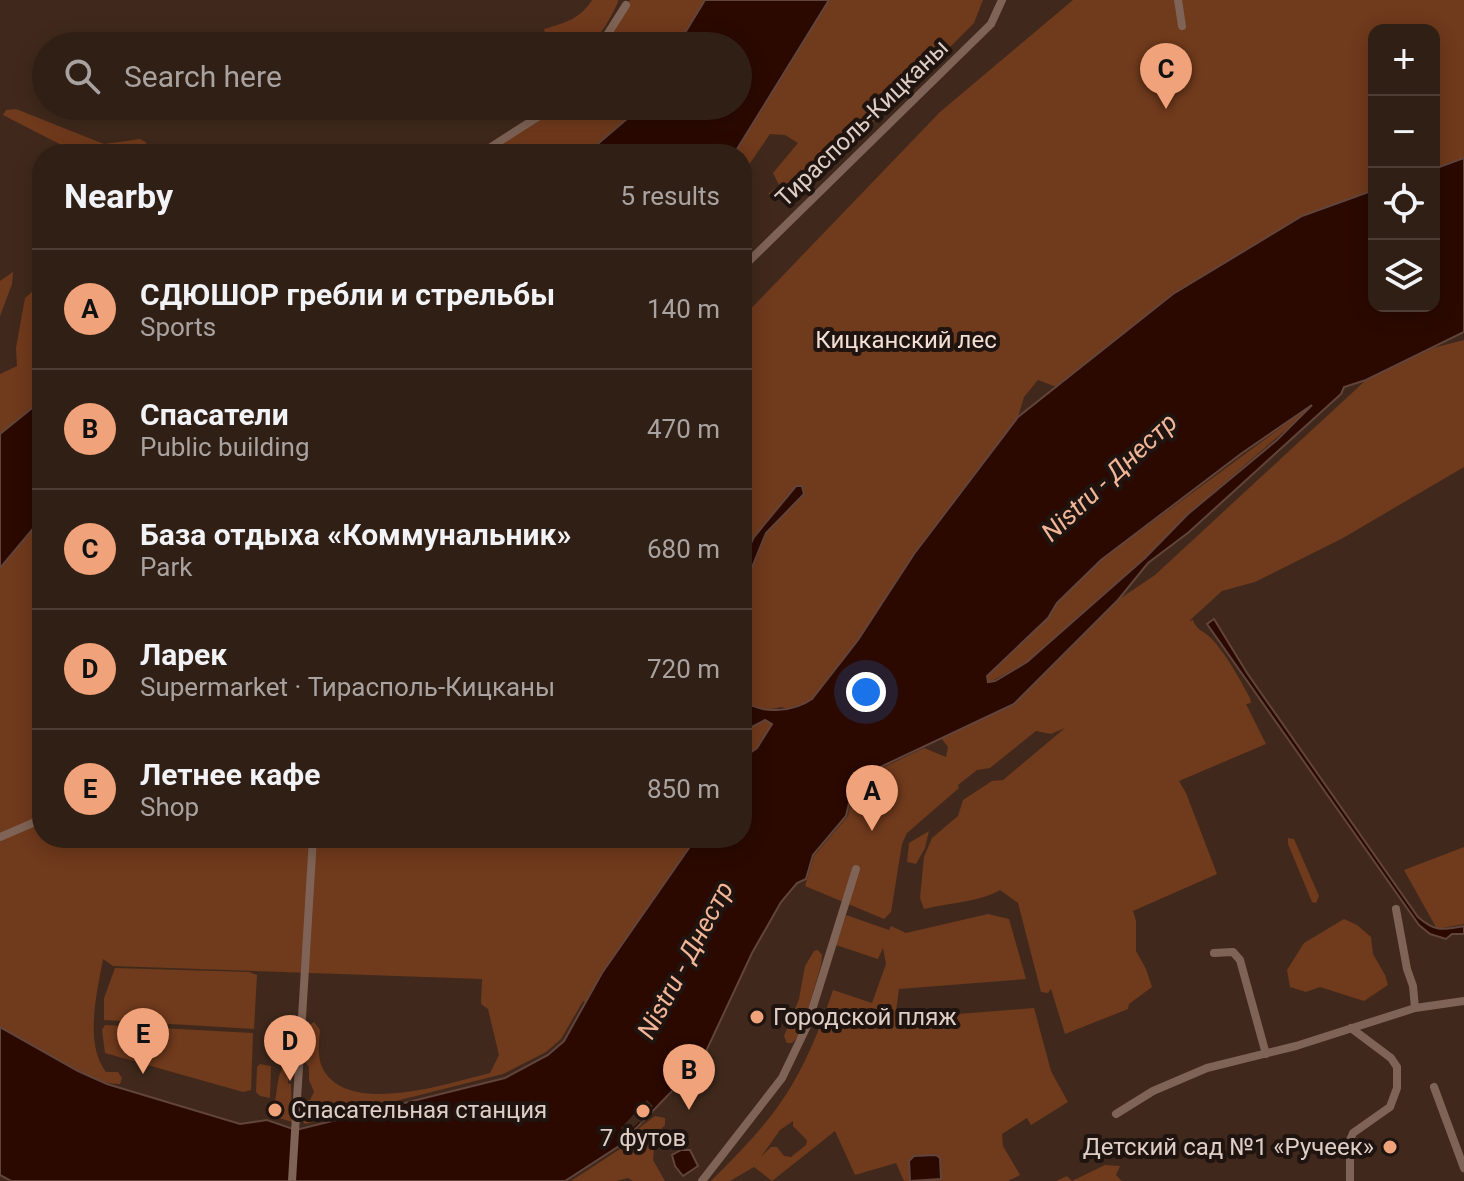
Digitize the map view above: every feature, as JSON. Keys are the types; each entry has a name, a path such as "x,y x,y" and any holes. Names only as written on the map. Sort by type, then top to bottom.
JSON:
{"street":[{"name":"Тирасполь-Кицканы","path":"752,258 991,24 1002,0"},
{"path":"1178,0 1182,26"},
{"path":"609,32 626,5"},
{"path":"496,144 533,120"},
{"path":"0,837 32,823"},
{"path":"292,1181 312,848"},
{"path":"702,1181 782,1078 807,1026 856,869"},
{"path":"1396,909 1415,1008"},
{"path":"1214,953 1233,952 1240,960 1266,1054"},
{"path":"1116,1114 1153,1091 1207,1068 1266,1054 1415,1008 1464,1001"},
{"path":"1350,1181 1350,1140 1353,1133 1390,1107 1397,1088 1397,1067 1391,1058 1351,1028"},
{"path":"1434,1087 1464,1168"}],"green space":[{"path":"592,0 618,0 601,32 545,32 544,29 577,16"},
{"path":"630,0 705,0 686,32 613,32"},
{"path":"829,0 983,0 974,23 883,114 851,139 790,200 768,194 779,185 773,173 798,143 785,135 770,134 752,160 752,144 740,144"},
{"name":"Кицканский лес","path":"1073,0 1464,0 1464,158 1440,167 1440,24 1368,24 1368,193 1173,294 1056,387 1038,380 1024,397 1018,417 914,554 858,640 812,699 786,709 752,705 752,308 940,112"},
{"path":"16,109 32,115 32,120 44,120 104,144 60,144 3,115 6,110"},
{"path":"537,120 626,120 598,144 498,144"},
{"path":"140,139 146,144 104,144"},
{"path":"13,272 12,284 0,316 0,281"},
{"path":"32,292 32,408 0,434 0,374 17,366 16,348 25,298"},
{"path":"1464,340 1464,467 1343,538 1255,582 1222,591 1189,621 1193,620 1211,638 1232,667 1250,698 1251,703 1246,704 1266,744 1179,781 1217,874 1133,911 1136,951 1152,987 1129,1004 1128,1009 1065,1034 1051,989 1048,993 1041,992 1018,903 1000,890 973,900 924,909 920,898 924,857 932,838 958,816 963,800 992,781 1003,780 1065,728 1051,734 1036,731 990,768 977,770 907,833 902,844 891,912 884,919 805,886 814,856 848,816 851,799 876,771 924,748 946,757 948,747 941,738 1014,704 1118,600 1155,575 1366,380 1433,348"},
{"path":"1313,404 1027,662 988,683 987,676 1048,618 1057,603 1101,560"},
{"path":"32,530 32,848 689,848 602,973 587,1003 583,1001 561,1039 546,1052 503,1074 305,1124 300,1118 303,1101 310,1100 314,1092 309,1080 309,1067 304,1061 305,1027 314,1022 320,1030 322,1067 334,1082 353,1091 400,1093 490,1073 499,1055 488,1009 481,1004 482,979 113,966 103,959 94,1017 95,1047 106,1072 118,1072 122,1078 120,1084 91,1078 0,1027 0,568"},
{"path":"765,720 772,723 752,752 752,727"},
{"path":"929,831 925,848 916,864 907,862 909,843"},
{"path":"1288,838 1294,839 1319,896 1316,903 1312,902"},
{"path":"1464,847 1464,924 1437,929 1404,870"},
{"path":"988,914 1009,919 1026,979 899,989 895,1019 1034,1008 1051,1071 1068,1102 1031,1125 1027,1118 1002,1134 1003,1146 1020,1175 1008,1181 904,1181 896,1163 855,1175 835,1131 772,1181 754,1167 730,1181 711,1181 757,1133 789,1089 811,1048 833,990 872,1003 886,964 883,948 878,959 836,945 846,915 906,933","holes":["793,1121 793,1126 807,1140 806,1145 791,1157 784,1156 777,1147 771,1147 761,1157 780,1130"]},
{"path":"1344,919 1371,937 1373,954 1388,985 1364,1001 1320,987 1306,992 1290,987 1287,970 1304,943"},
{"path":"818,950 822,955 821,965 801,1034 792,1043 787,1043 784,1036 799,999 805,966 814,951"},
{"path":"115,968 249,972 257,975 254,1029 104,1020 104,998"},
{"path":"105,1025 253,1033 251,1090 243,1092 105,1053 102,1030"},
{"path":"285,1062 291,1062 291,1079 288,1083 291,1084 292,1122 276,1117 278,1111 274,1107 279,1076"},
{"path":"260,1064 271,1066 270,1098 256,1092 257,1067"},
{"path":"655,1116 665,1118 665,1125 655,1135 653,1160 665,1181 633,1181 628,1178 571,1181 620,1149"},
{"path":"1105,1165 1120,1166 1116,1175 1122,1181 1072,1181"}],"water":[{"path":"705,0 829,0 740,144 598,144 626,120 752,120 752,32 686,32"},
{"name":"Nistru - Днестр","path":"1464,158 1464,332 1366,380 1344,387 1341,394 1189,532 1148,563 1118,600 1014,704 874,770 850,799 846,816 813,855 806,879 797,883 781,902 752,953 702,1060 619,1146 565,1181 11,1181 0,1175 0,1027 107,1084 240,1124 267,1120 296,1130 505,1078 548,1055 564,1041 602,973 689,848 752,848 752,752 772,724 765,720 752,727 752,705 779,710 812,699 858,640 914,554 1018,417 1173,294 1302,216 1368,192 1368,312 1440,312 1440,167","holes":["1312,405 1277,440 1188,514 1145,558 1027,662 988,682 987,676 1048,618 1057,603 1101,560 1242,453"]},
{"path":"32,408 32,530 0,568 0,434"},
{"path":"796,486 802,486 804,494 766,533 752,567 754,537"},
{"path":"1214,619 1247,673 1418,917 1439,929 1464,926 1464,934 1452,934 1446,939 1430,934 1419,925 1207,624"},
{"path":"681,1150 690,1150 698,1166 683,1176 675,1166 672,1155"},
{"path":"936,1155 940,1158 941,1179 910,1181 909,1161 914,1156"}],"pier":[{"path":"647,1100 653,1106 641,1120 643,1123 639,1122 627,1134 621,1128"}],"place":[{"name":"База отдыха «Коммунальник»","path":"1166,109"},
{"name":"СДЮШОР гребли и стрельбы","path":"872,831"},
{"name":"Городской пляж","path":"757,1017"},
{"name":"Летнее кафе","path":"143,1074"},
{"name":"Ларек","path":"290,1081"},
{"name":"Спасательная станция","path":"275,1110"},
{"name":"Спасатели","path":"689,1110"},
{"name":"7 футов","path":"643,1111"},
{"name":"Детский сад №1 «Ручеек»","path":"1390,1147"}]}
